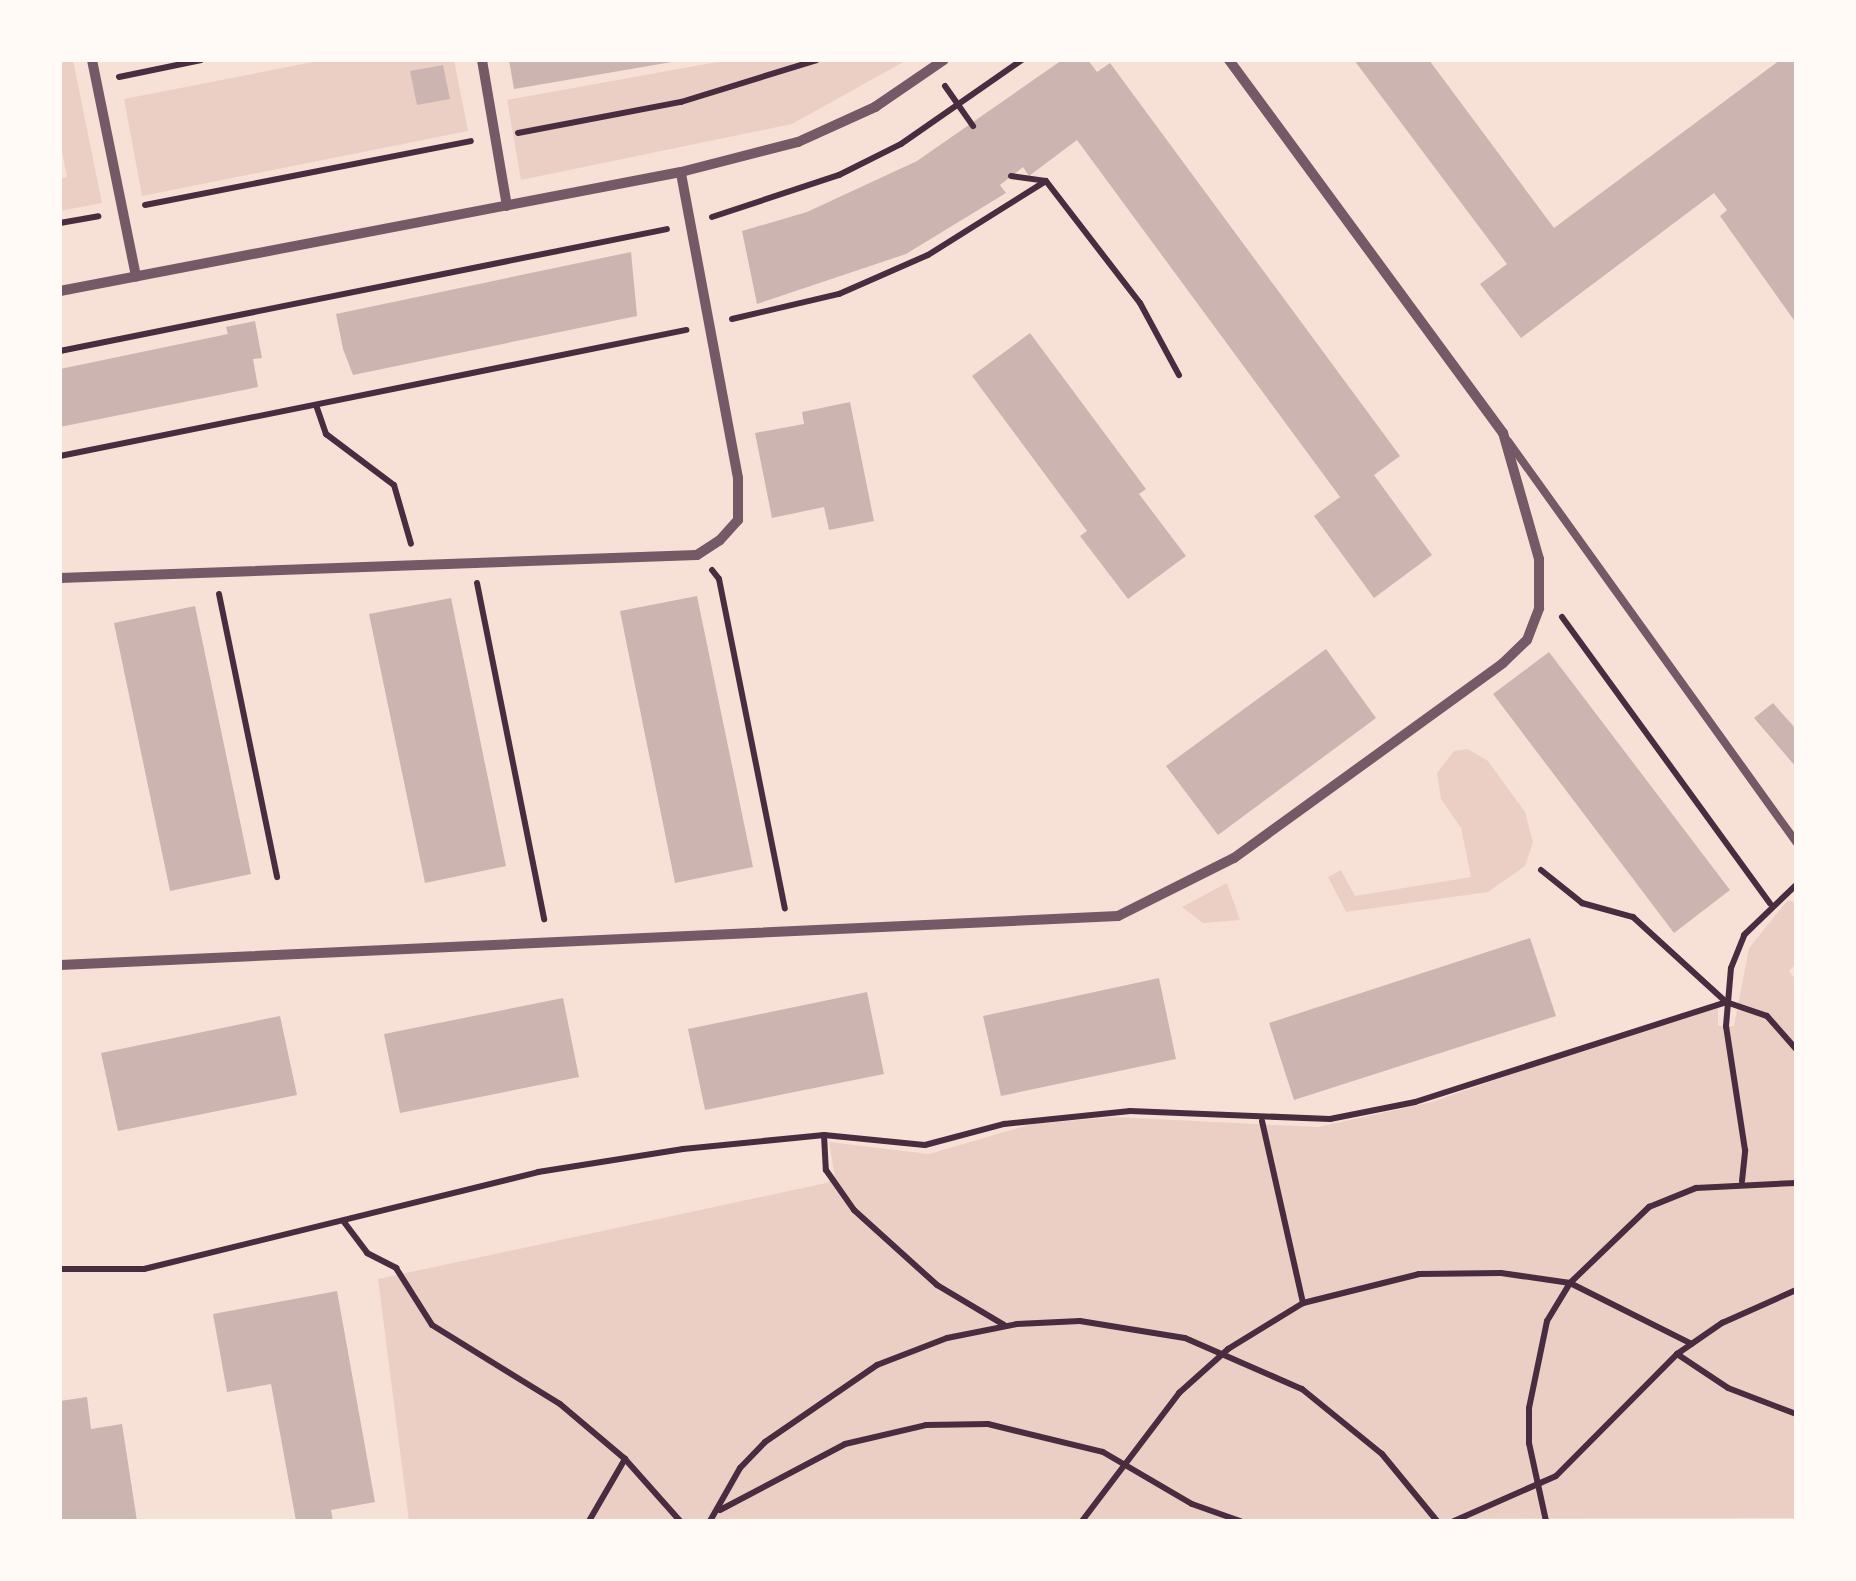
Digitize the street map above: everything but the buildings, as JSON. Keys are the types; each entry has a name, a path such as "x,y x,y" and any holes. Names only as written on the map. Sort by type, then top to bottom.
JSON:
{"street":[{"path":"92,60 136,277"},
{"path":"482,60 507,206"},
{"path":"60,291 680,172 830,130 944,60"},
{"path":"60,966 1070,923 1144,907 1234,858 1504,663 1528,640 1539,608 1539,560 1502,433 1229,60"},
{"path":"60,578 697,555 738,520 738,478 680,172"}],"lane":[{"path":"1502,433 1796,842"}],"path":[{"path":"119,77 201,60"},
{"path":"144,206 681,102 817,60"},
{"path":"60,351 690,224 840,175 959,105 1022,60"},
{"path":"933,68 973,126"},
{"path":"1012,176 1046,181 1140,303 1179,375"},
{"path":"60,456 710,324 839,294 928,255 1046,181"},
{"path":"316,405 326,434 394,485 408,519 412,565"},
{"path":"697,555 719,579 786,910"},
{"path":"474,563 547,945"},
{"path":"216,573 277,877"},
{"path":"1556,609 1770,903"},
{"path":"1540,870 1582,903 1633,917 1726,1002 1768,1016 1796,1049"},
{"path":"1742,1181 1726,1002 1744,935 1770,903 1796,885"},
{"path":"60,1269 144,1269 538,1172 824,1135 925,1145 1004,1124 1130,1111 1262,1121 1330,1119 1415,1102 1726,1002"},
{"path":"1262,1121 1304,1303"},
{"path":"824,1135 826,1170 854,1210 936,1285 1005,1326"},
{"path":"1546,1521 1529,1443 1535,1360 1547,1321 1570,1284 1649,1207 1696,1188 1742,1181 1796,1183"},
{"path":"344,1222 367,1253 396,1268 432,1324 560,1404 625,1459 680,1521"},
{"path":"1082,1521 1179,1393 1225,1352 1304,1303 1419,1274 1500,1273 1570,1284 1692,1344"},
{"path":"1454,1521 1556,1476 1612,1425 1677,1354 1752,1307 1796,1290"},
{"path":"710,1521 740,1468 765,1442 848,1380 913,1349 1005,1326 1116,1323 1225,1352 1332,1409 1392,1464 1437,1521"},
{"path":"1677,1354 1728,1388 1796,1414"},
{"path":"717,1512 845,1444 926,1425 1018,1429 1078,1443 1192,1504 1240,1521"},
{"path":"589,1521 625,1459"}],"shaded area":[{"path":"60,60 73,60 102,203 60,211 60,179 67,177 60,142"},
{"path":"323,60 454,60 468,131 142,196 124,99"},
{"path":"728,60 907,60 792,124 521,180 507,100"},
{"path":"1468,749 1488,761 1525,812 1533,842 1525,866 1488,892 1346,912 1328,877 1341,870 1355,896 1471,877 1461,828 1441,799 1437,773 1454,751"},
{"path":"1227,883 1240,920 1203,923 1182,907"},
{"path":"1788,900 1796,903 1796,964 1789,971 1796,980 1796,1518 409,1521 378,1279 826,1183 835,1178 829,1142 929,1154 1032,1124 1114,1117 1318,1127 1432,1102 1690,1012 1718,1008 1718,1026 1734,1026 1749,948"}]}
